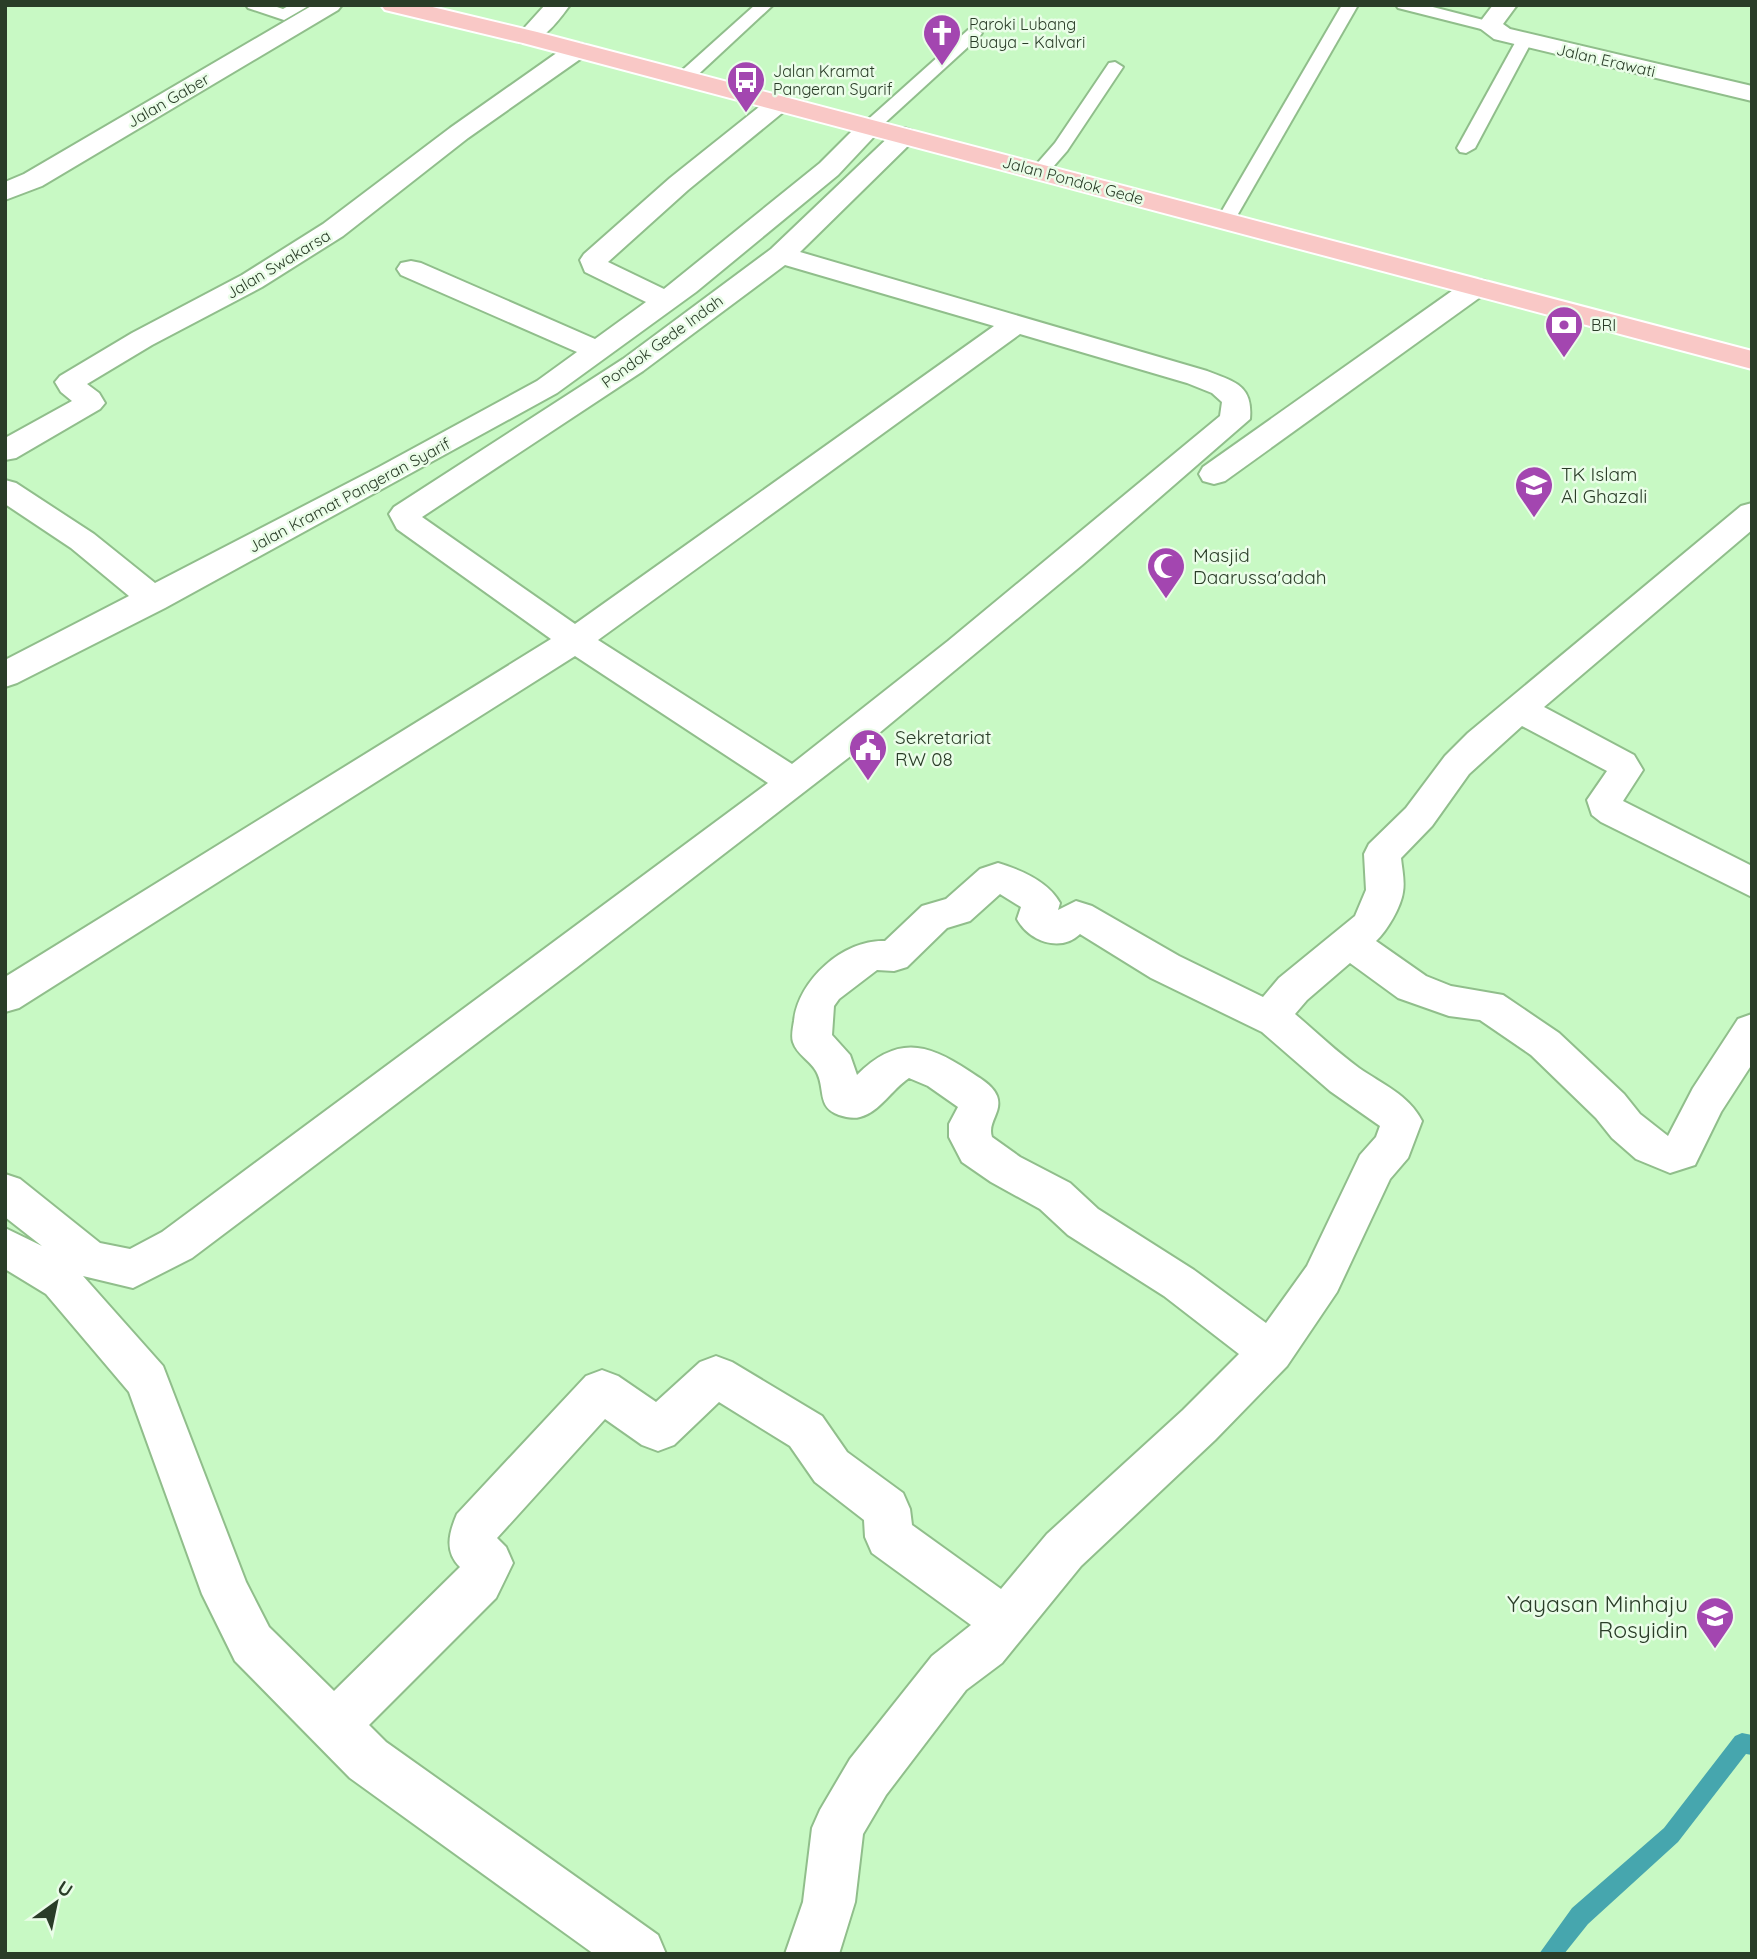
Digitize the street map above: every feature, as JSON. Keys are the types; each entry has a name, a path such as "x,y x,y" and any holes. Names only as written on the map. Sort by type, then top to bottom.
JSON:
{"main road":[{"name":"Jalan Pondok Gede","path":"393,5 528,37 1752,360"}],"street":[{"name":"Jalan Gaber","path":"5,192 33,180 330,5"},
{"path":"528,37 558,5"},
{"path":"1489,26 1505,5"},
{"name":"Jalan Erawati","path":"1489,26 1502,34 1524,41 1752,94"},
{"name":"Jalan Swakarsa","path":"5,452 90,403 70,382 252,281 333,230 459,133 577,50"},
{"path":"666,301 608,275 595,266 594,260 679,184 778,104"},
{"name":"Jalan Kramat Pangeran Syarif","path":"5,675 491,421 547,387 666,301 829,169 870,127"},
{"name":"Pondok Gede Indah","path":"575,640 408,522 405,517 407,512 633,365 781,255 904,136"},
{"path":"5,1192 89,1259 133,1269 177,1245 481,1020 793,782 1236,419 1237,400 1222,387 1197,377 781,255"},
{"path":"411,270 599,351"},
{"path":"1214,474 1476,287"},
{"path":"5,997 575,640 1014,325"},
{"path":"5,490 62,526 153,600"},
{"path":"1270,1017 1293,989 1368,926 1382,901 1382,855 1419,817 1457,765 1752,513"},
{"path":"575,640 793,782"},
{"path":"1520,709 1622,764 1625,770 1623,775 1605,800 1605,806 1614,813 1752,883"},
{"path":"812,1954 829,1902 838,1828 868,1777 949,1673 985,1646 1064,1550 1199,1425 1270,1352 1322,1279 1375,1167 1393,1146 1402,1121 1398,1114 1344,1079 1270,1017 1164,967 1079,916 1076,915 1059,931 1037,919 1041,903 1025,890 998,877 957,911 935,916 894,956 870,955 825,988 816,1004 812,1040 836,1066 841,1097 847,1101 858,1101 885,1075 905,1062 933,1069 978,1098 979,1108 969,1120 968,1135 978,1151 993,1162 1049,1191 1073,1210 1083,1222 1179,1283 1270,1352"},
{"path":"1350,943 1412,987 1449,1001 1489,1006 1545,1044 1610,1106 1626,1126 1651,1147 1670,1156 1680,1153 1707,1100 1752,1030"},
{"path":"5,1246 61,1281 147,1380 226,1594 252,1644 368,1760 639,1954"},
{"path":"334,1725 479,1582 489,1563 472,1546 474,1530 602,1391 658,1430 716,1376 806,1431 831,1467 887,1509 889,1538 1005,1620"}],"lane":[{"path":"254,5 284,15 302,5"},
{"path":"684,78 765,5"},
{"path":"1225,221 1350,5"},
{"path":"1404,5 1489,26"},
{"path":"870,127 975,33"},
{"path":"1466,148 1524,41"},
{"path":"1040,171 1115,67"}],"waterway":[{"path":"1550,1954 1580,1916 1671,1835 1742,1743 1752,1745"}],"place":[{"name":"Paroki Lubang Buaya – Kalvari","path":"942,67"},
{"name":"Jalan Kramat Pangeran Syarif","path":"746,114"},
{"name":"BRI","path":"1564,359"},
{"name":"TK Islam Al Ghazali","path":"1534,519"},
{"name":"Masjid Daarussa'adah","path":"1166,600"},
{"name":"Sekretariat RW 08","path":"868,782"},
{"name":"Yayasan Minhaju Rosyidin","path":"1715,1650"}]}
